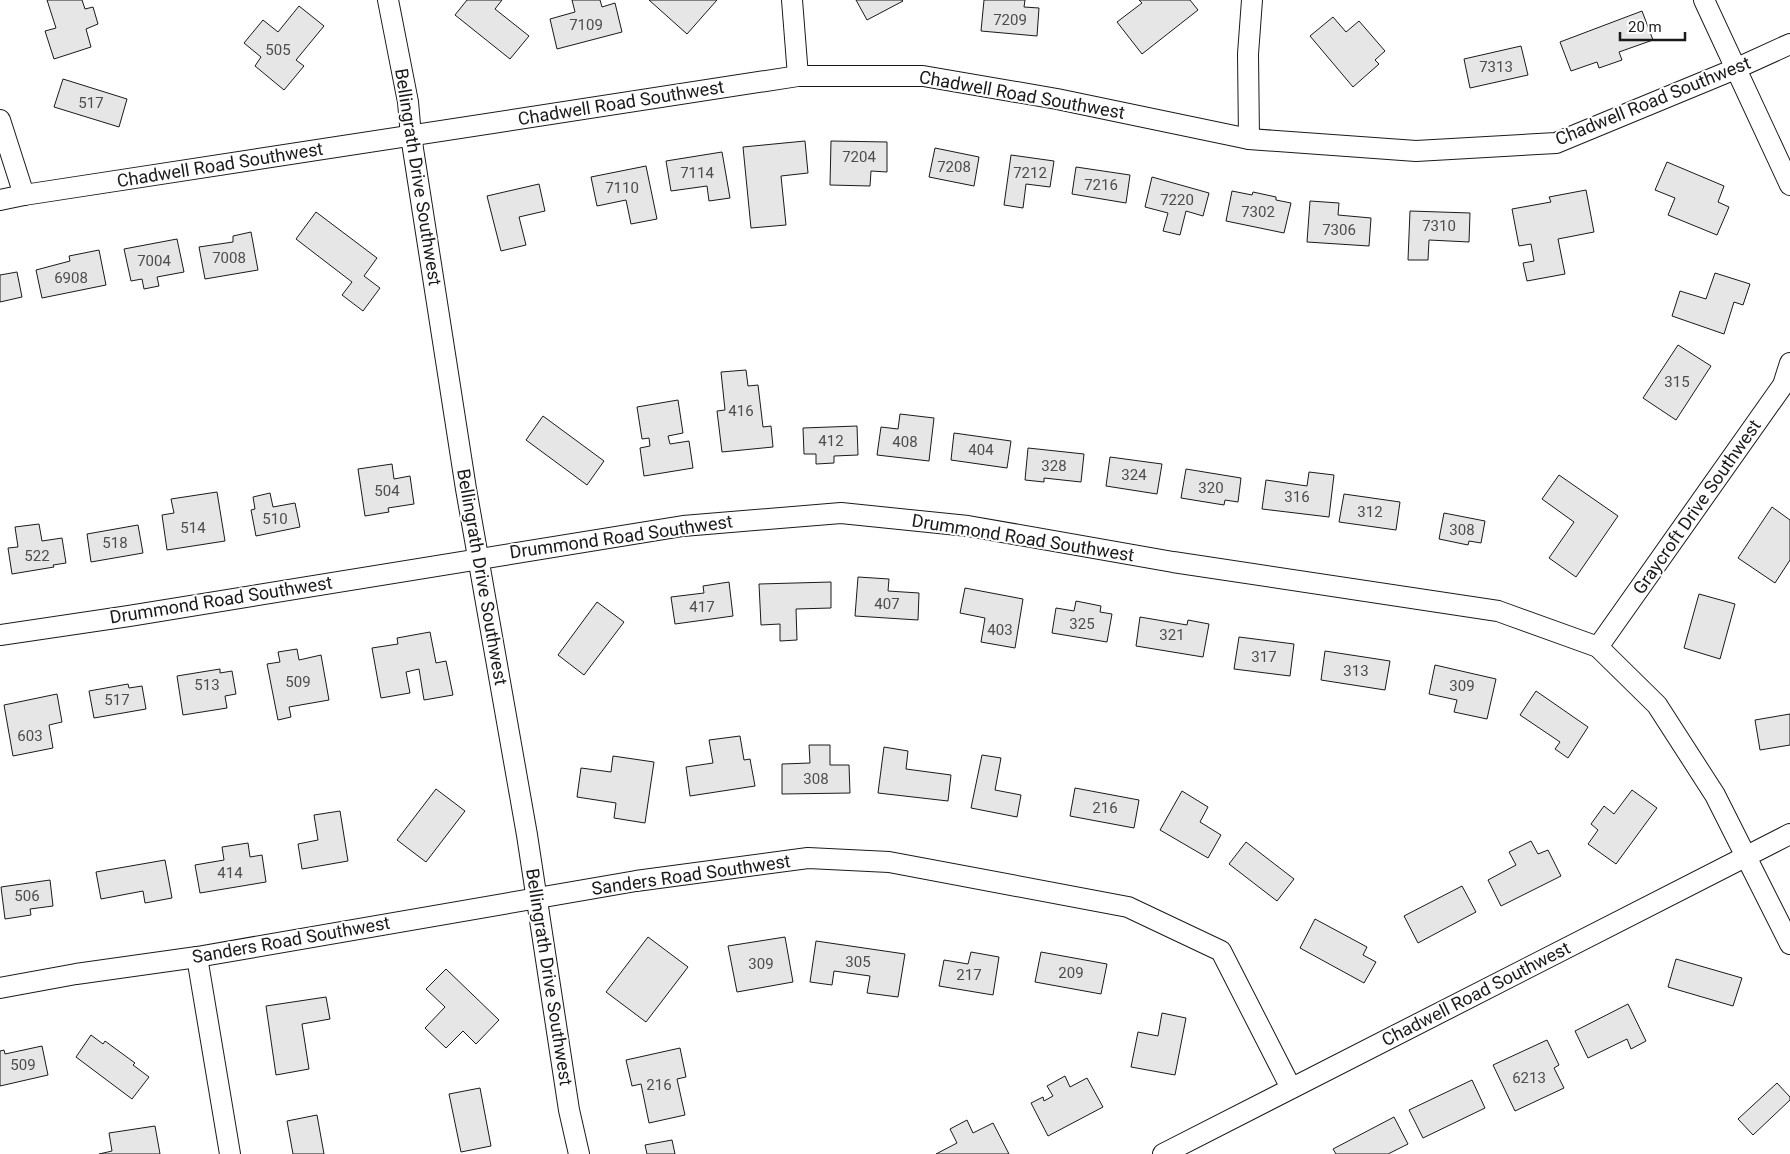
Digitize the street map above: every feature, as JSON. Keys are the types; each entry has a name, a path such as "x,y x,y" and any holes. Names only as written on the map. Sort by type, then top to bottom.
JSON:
{"street":[{"name":"Bellingrath Drive Southwest","path":"388,0 408,102 411,136 478,558 527,835 569,1110 579,1154"},
{"path":"792,0 798,76"},
{"path":"1249,139 1248,54 1252,0"},
{"path":"1704,0 1790,186"},
{"name":"Chadwell Road Southwest","path":"0,200 798,76 923,76 1057,99 1249,139 1416,151 1556,142 1735,69 1790,44"},
{"path":"0,120 24,195"},
{"name":"Graycroft Drive Southwest","path":"1598,646 1783,385 1790,363"},
{"name":"Drummond Road Southwest","path":"0,635 129,616 683,526 841,513 968,526 1172,562 1498,611 1598,646 1657,705 1715,795 1790,944"},
{"name":"Chadwell Road Southwest","path":"1162,1154 1790,834"},
{"name":"Sanders Road Southwest","path":"0,988 636,881 808,858 889,862 1128,907 1221,951 1291,1088"},
{"path":"197,956 230,1154"}],"building":[{"path":"47,0 82,0 85,9 93,7 98,24 86,29 91,47 54,59 45,31 56,28"},
{"path":"467,0 502,0 495,9 529,36 510,59 455,15"},
{"path":"572,0 600,0 602,7 615,3 622,32 557,49 550,19 575,12"},
{"path":"649,0 717,0 687,34"},
{"path":"856,0 902,0 903,1 867,20"},
{"path":"984,0 1025,0 1024,7 1039,8 1037,36 981,31"},
{"path":"1139,0 1190,0 1198,10 1142,54 1117,22 1142,3"},
{"path":"299,6 324,26 296,60 304,66 284,90 255,66 261,57 244,43 263,20 278,32"},
{"path":"1642,11 1653,40 1619,52 1622,60 1599,68 1597,62 1571,71 1560,42"},
{"path":"1333,17 1346,32 1359,21 1385,51 1375,60 1379,64 1353,87 1310,36"},
{"path":"1521,46 1528,75 1470,88 1464,59"},
{"path":"63,79 127,99 119,127 54,107"},
{"path":"805,141 808,173 781,176 786,225 751,228 743,147"},
{"path":"831,141 887,142 887,172 871,171 870,186 830,185"},
{"path":"935,148 979,157 974,186 929,177"},
{"path":"722,152 730,198 709,201 707,186 671,191 666,161"},
{"path":"1011,155 1054,161 1050,187 1026,184 1023,208 1004,205"},
{"path":"1667,162 1724,186 1718,202 1729,207 1717,235 1668,215 1675,198 1655,190"},
{"path":"646,166 657,219 631,224 626,200 597,206 591,177"},
{"path":"1076,167 1130,175 1126,203 1072,194"},
{"path":"1152,177 1209,193 1203,216 1186,211 1180,235 1163,231 1168,213 1145,207"},
{"path":"539,184 545,211 519,217 526,245 501,251 487,196"},
{"path":"1586,190 1594,232 1558,239 1565,274 1527,281 1523,263 1534,261 1531,244 1519,246 1512,209 1551,202 1549,197"},
{"path":"1232,191 1252,195 1253,192 1276,197 1276,200 1291,203 1284,233 1226,221"},
{"path":"1310,201 1339,203 1338,215 1371,218 1369,246 1307,242"},
{"path":"1410,211 1470,213 1469,242 1429,240 1428,260 1408,260"},
{"path":"316,212 377,258 364,276 380,288 363,311 342,295 352,282 296,239"},
{"path":"251,232 258,270 205,279 199,247 233,242 233,236"},
{"path":"177,239 184,272 157,277 159,286 144,289 142,279 131,281 124,249"},
{"path":"99,250 106,285 42,298 36,270 70,261 69,256"},
{"path":"17,272 22,297 0,302 0,275"},
{"path":"1715,273 1750,284 1743,305 1734,302 1724,334 1672,316 1680,291 1706,299"},
{"path":"1678,345 1711,366 1676,420 1643,398"},
{"path":"746,370 748,386 758,385 763,427 771,426 773,447 722,452 717,411 725,410 721,372"},
{"path":"678,400 683,433 668,436 670,444 689,441 693,468 644,476 640,448 650,446 649,438 642,439 637,407"},
{"path":"900,414 934,418 929,461 877,455 881,427 898,429"},
{"path":"543,416 604,461 587,485 526,440"},
{"path":"857,426 858,455 834,456 834,463 816,464 816,454 804,454 803,428"},
{"path":"954,433 1011,441 1007,468 951,460"},
{"path":"1028,448 1084,454 1081,482 1044,478 1044,482 1025,480"},
{"path":"1110,457 1162,464 1157,494 1106,486"},
{"path":"392,464 394,479 410,476 414,504 388,508 389,512 365,516 358,469"},
{"path":"1186,469 1241,478 1238,502 1225,500 1224,505 1181,498"},
{"path":"1309,472 1334,475 1329,517 1262,509 1266,480 1307,486"},
{"path":"1559,475 1618,516 1576,577 1549,558 1574,522 1542,499"},
{"path":"217,492 225,541 167,550 162,515 174,513 171,499"},
{"path":"270,493 273,507 295,503 300,527 256,536 251,510 255,509 253,497"},
{"path":"1344,494 1400,502 1396,530 1339,522"},
{"path":"1772,507 1790,520 1790,560 1775,583 1738,558"},
{"path":"1444,513 1485,521 1481,543 1469,541 1468,545 1439,539"},
{"path":"39,524 42,541 62,538 66,563 53,565 54,567 12,574 8,548 18,547 15,527"},
{"path":"138,525 143,553 91,562 87,534"},
{"path":"858,577 889,579 888,591 919,593 918,620 855,616"},
{"path":"729,582 733,616 675,624 671,597 704,593 703,586"},
{"path":"831,582 831,608 796,609 797,640 780,641 780,624 761,625 759,584"},
{"path":"965,588 1023,599 1015,648 981,642 985,618 960,613"},
{"path":"1699,594 1735,604 1720,659 1684,648"},
{"path":"1076,601 1101,606 1100,612 1112,614 1107,642 1052,633 1056,608 1074,611"},
{"path":"597,602 624,622 584,675 558,655"},
{"path":"1140,617 1187,625 1188,620 1209,624 1203,657 1136,646"},
{"path":"430,632 436,663 446,661 453,695 424,700 419,669 406,672 410,693 381,698 372,648 398,644 397,638"},
{"path":"1239,637 1294,644 1290,676 1234,669"},
{"path":"297,649 299,660 321,655 329,700 289,707 291,717 278,720 267,664 280,662 278,652"},
{"path":"1325,651 1390,661 1385,690 1321,680"},
{"path":"1435,665 1496,679 1487,719 1454,712 1457,700 1429,694"},
{"path":"220,669 220,673 232,671 236,694 225,696 227,708 183,715 177,676"},
{"path":"128,684 129,688 142,686 146,709 94,718 89,691"},
{"path":"1536,691 1588,727 1568,758 1555,749 1560,742 1520,715"},
{"path":"57,694 62,722 49,725 53,748 13,756 4,705"},
{"path":"1790,714 1790,745 1760,750 1755,720"},
{"path":"740,736 744,760 750,759 755,786 690,796 686,767 713,763 709,740"},
{"path":"809,745 830,745 830,765 849,765 850,793 782,794 782,764 810,763"},
{"path":"884,747 908,751 906,769 951,775 948,801 878,793"},
{"path":"982,755 1001,758 995,790 1021,795 1017,817 971,808"},
{"path":"613,756 654,762 645,823 614,818 616,803 577,797 581,768 611,772"},
{"path":"1075,788 1139,800 1134,828 1070,816"},
{"path":"436,789 465,811 426,862 397,840"},
{"path":"1632,790 1657,808 1616,864 1588,844 1598,830 1591,824 1604,806 1614,814"},
{"path":"1182,791 1208,807 1200,822 1221,835 1208,858 1160,830"},
{"path":"340,811 348,861 302,869 298,844 318,840 314,815"},
{"path":"1531,841 1538,854 1548,850 1561,876 1501,906 1488,880 1516,865 1509,852"},
{"path":"1246,842 1294,879 1277,901 1229,864"},
{"path":"248,843 250,857 262,855 266,882 200,893 195,865 224,860 222,847"},
{"path":"165,860 172,898 145,903 143,891 101,899 96,872"},
{"path":"50,880 53,906 30,909 31,915 5,919 1,887"},
{"path":"1462,886 1476,912 1418,943 1404,916"},
{"path":"1315,919 1367,947 1363,955 1376,962 1364,983 1300,948"},
{"path":"648,937 688,967 646,1022 606,992"},
{"path":"785,937 793,982 737,992 728,946"},
{"path":"816,941 905,954 898,997 867,993 870,976 834,971 832,985 810,982"},
{"path":"971,952 999,957 993,995 939,986 944,960 968,964"},
{"path":"1041,952 1107,964 1101,994 1035,982"},
{"path":"1676,959 1742,978 1733,1006 1668,987"},
{"path":"446,969 499,1020 476,1044 463,1031 446,1048 425,1028 445,1007 426,989"},
{"path":"326,997 330,1019 302,1024 309,1069 276,1075 266,1006"},
{"path":"1628,1004 1646,1041 1631,1049 1627,1039 1588,1058 1575,1031"},
{"path":"1162,1013 1186,1018 1175,1075 1131,1067 1138,1032 1158,1036"},
{"path":"91,1035 103,1044 105,1041 135,1063 133,1065 149,1077 132,1099 76,1057"},
{"path":"1547,1040 1559,1065 1554,1068 1564,1088 1515,1111 1493,1065"},
{"path":"42,1046 48,1075 0,1086 0,1051 4,1050 5,1054"},
{"path":"680,1048 686,1077 677,1079 685,1115 649,1123 641,1084 632,1086 626,1060"},
{"path":"1065,1076 1070,1087 1087,1078 1103,1107 1048,1136 1031,1103 1043,1097 1044,1101 1053,1096 1047,1086"},
{"path":"1472,1080 1485,1108 1423,1138 1409,1110"},
{"path":"1777,1083 1790,1097 1790,1100 1753,1135 1738,1119"},
{"path":"480,1088 491,1146 461,1152 449,1094"},
{"path":"317,1115 324,1154 293,1154 287,1121"},
{"path":"1394,1117 1408,1144 1388,1154 1336,1154 1333,1149"},
{"path":"967,1120 973,1133 993,1123 1009,1154 936,1154 957,1143 950,1129"},
{"path":"155,1126 160,1154 99,1154 112,1151 109,1133"},
{"path":"672,1140 675,1154 647,1154 645,1145"}]}
